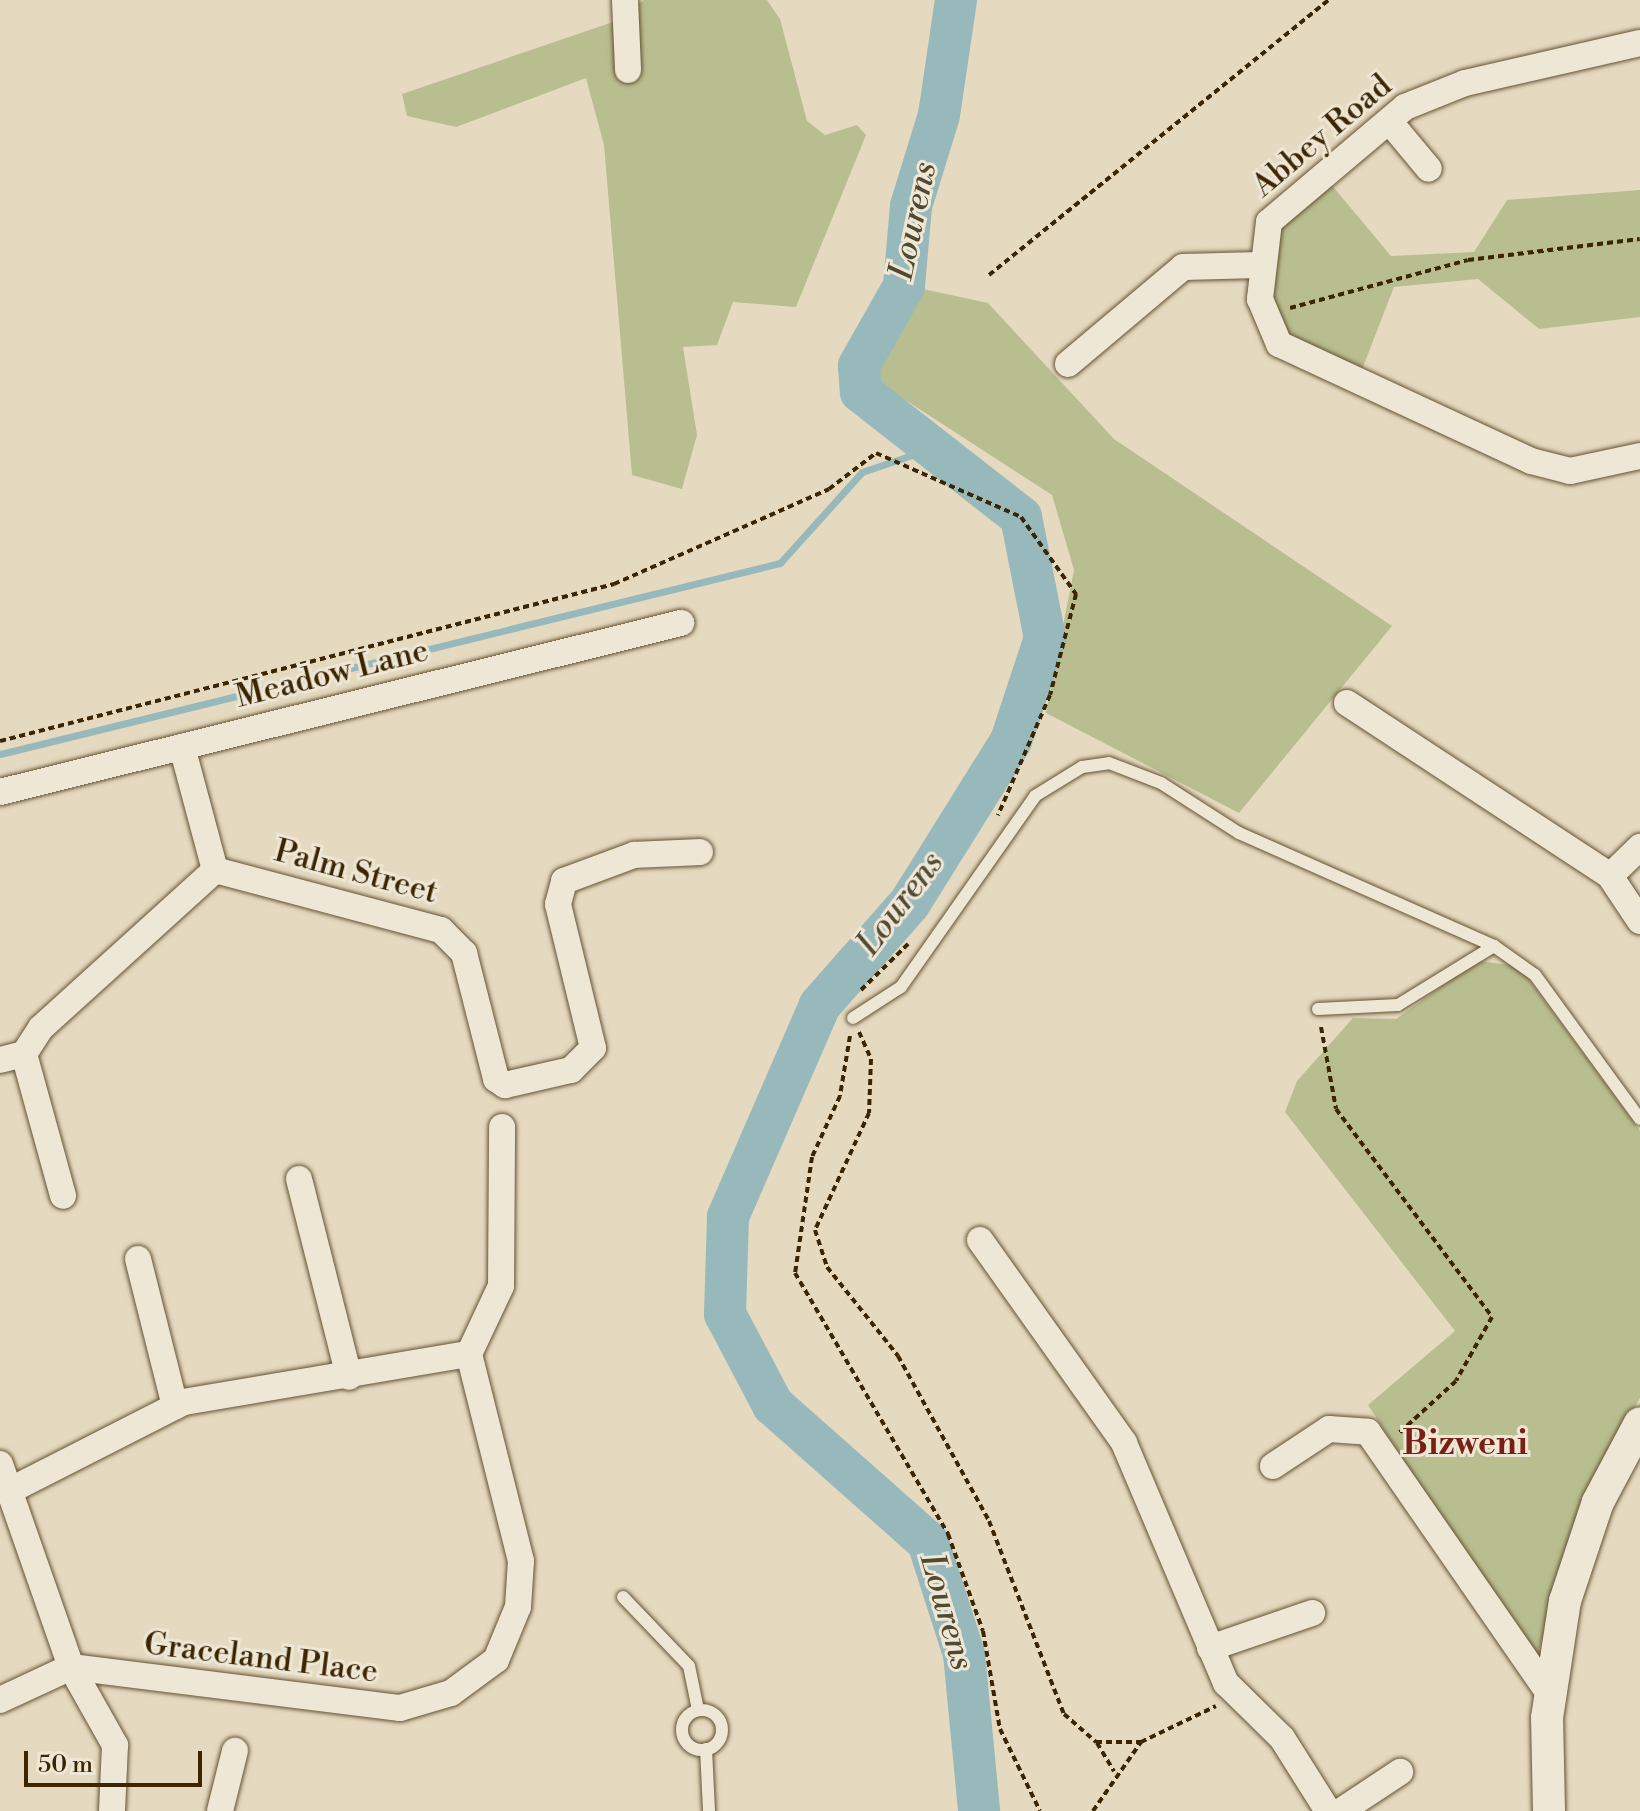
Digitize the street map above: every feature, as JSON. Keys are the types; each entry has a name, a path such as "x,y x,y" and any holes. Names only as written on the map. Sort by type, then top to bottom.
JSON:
{"street":[{"path":"625,0 628,70"},
{"name":"Abbey Road","path":"1262,316 1260,265 1269,222 1416,100 1465,83 1640,43"},
{"path":"1389,121 1429,169"},
{"path":"1068,364 1183,267 1260,265"},
{"path":"1262,316 1288,349 1531,461 1570,471 1640,456"},
{"name":"Meadow Lane","path":"0,792 681,623"},
{"path":"1347,703 1610,876 1640,921"},
{"path":"63,1196 12,1057 215,870 182,747"},
{"path":"1610,876 1640,847"},
{"name":"Palm Street","path":"215,870 423,920 448,935 470,970 499,1083 571,1070 593,1048 558,904 564,881 634,855 700,852"},
{"path":"9,1491 175,1406 469,1354 501,1286 502,1127"},
{"path":"299,1179 349,1377"},
{"path":"980,1240 1124,1443 1210,1648 1237,1697 1282,1738 1328,1811"},
{"path":"138,1259 175,1406"},
{"name":"Graceland Place","path":"71,1667 370,1709 428,1704 479,1677 507,1639 521,1561 469,1354"},
{"path":"1549,1811 1549,1693 1579,1553 1640,1423"},
{"path":"1273,1466 1314,1435 1344,1426 1368,1432 1494,1609 1549,1693"},
{"path":"0,1464 71,1667 118,1754 112,1811"},
{"path":"1210,1648 1312,1613"},
{"path":"0,1700 71,1667"},
{"path":"220,1811 235,1751"},
{"path":"1341,1811 1400,1772"}],"lane":[{"path":"853,1018 901,987 1035,796 1082,767 1109,763 1161,783 1239,833 1494,946 1535,975 1640,1119"},
{"path":"1318,1009 1398,1005 1494,946"},
{"path":"623,1597 689,1666 698,1710"},
{"path":"698,1710 685,1720 684,1736 706,1749"},
{"path":"698,1710 715,1714 722,1728 706,1749 709,1811"}],"path":[{"path":"989,275 1329,0"},
{"path":"1262,316 1468,260 1640,239"},
{"path":"0,741 614,584 829,489 876,453 1021,517 1076,594 1050,695 994,823"},
{"path":"918,935 863,984 853,1018 840,1096 812,1157 795,1273 948,1534 983,1631 1000,1729 1040,1811"},
{"path":"1318,1009 1336,1109 1492,1317 1456,1381 1382,1449"},
{"path":"853,1018 871,1059 869,1113 815,1230 823,1255 898,1356 989,1521 1064,1714 1096,1742 1114,1771"},
{"path":"1093,1811 1114,1771 1141,1742 1237,1697"},
{"path":"1096,1742 1141,1742"}],"green space":[{"path":"644,0 767,0 780,19 807,121 825,135 857,125 866,135 796,307 733,302 717,345 683,347 697,435 682,489 632,475 604,145 586,78 456,127 407,116 402,94 613,22"},
{"path":"1330,183 1391,256 1474,252 1507,200 1640,190 1640,317 1539,329 1478,279 1394,287 1361,372 1285,337 1271,318 1273,235"},
{"path":"923,289 988,303 1114,439 1392,626 1239,813 1046,713 1074,570 1052,495 873,379 893,327"},
{"path":"1477,961 1519,966 1640,1131 1640,1398 1591,1483 1537,1656 1529,1655 1368,1405 1455,1331 1285,1112 1297,1081 1353,1018 1396,1019"}],"waterway":[{"name":"Lourens","path":"956,0 939,115 911,206 904,286 859,366 861,392 1021,517 1045,638 1011,741 909,904 820,1005 728,1217 725,1314 773,1405 928,1542 964,1654 979,1811"},
{"path":"0,754 780,563 862,472 939,446"}],"district":[{"name":"Bizweni","path":"1465,1445"}]}
